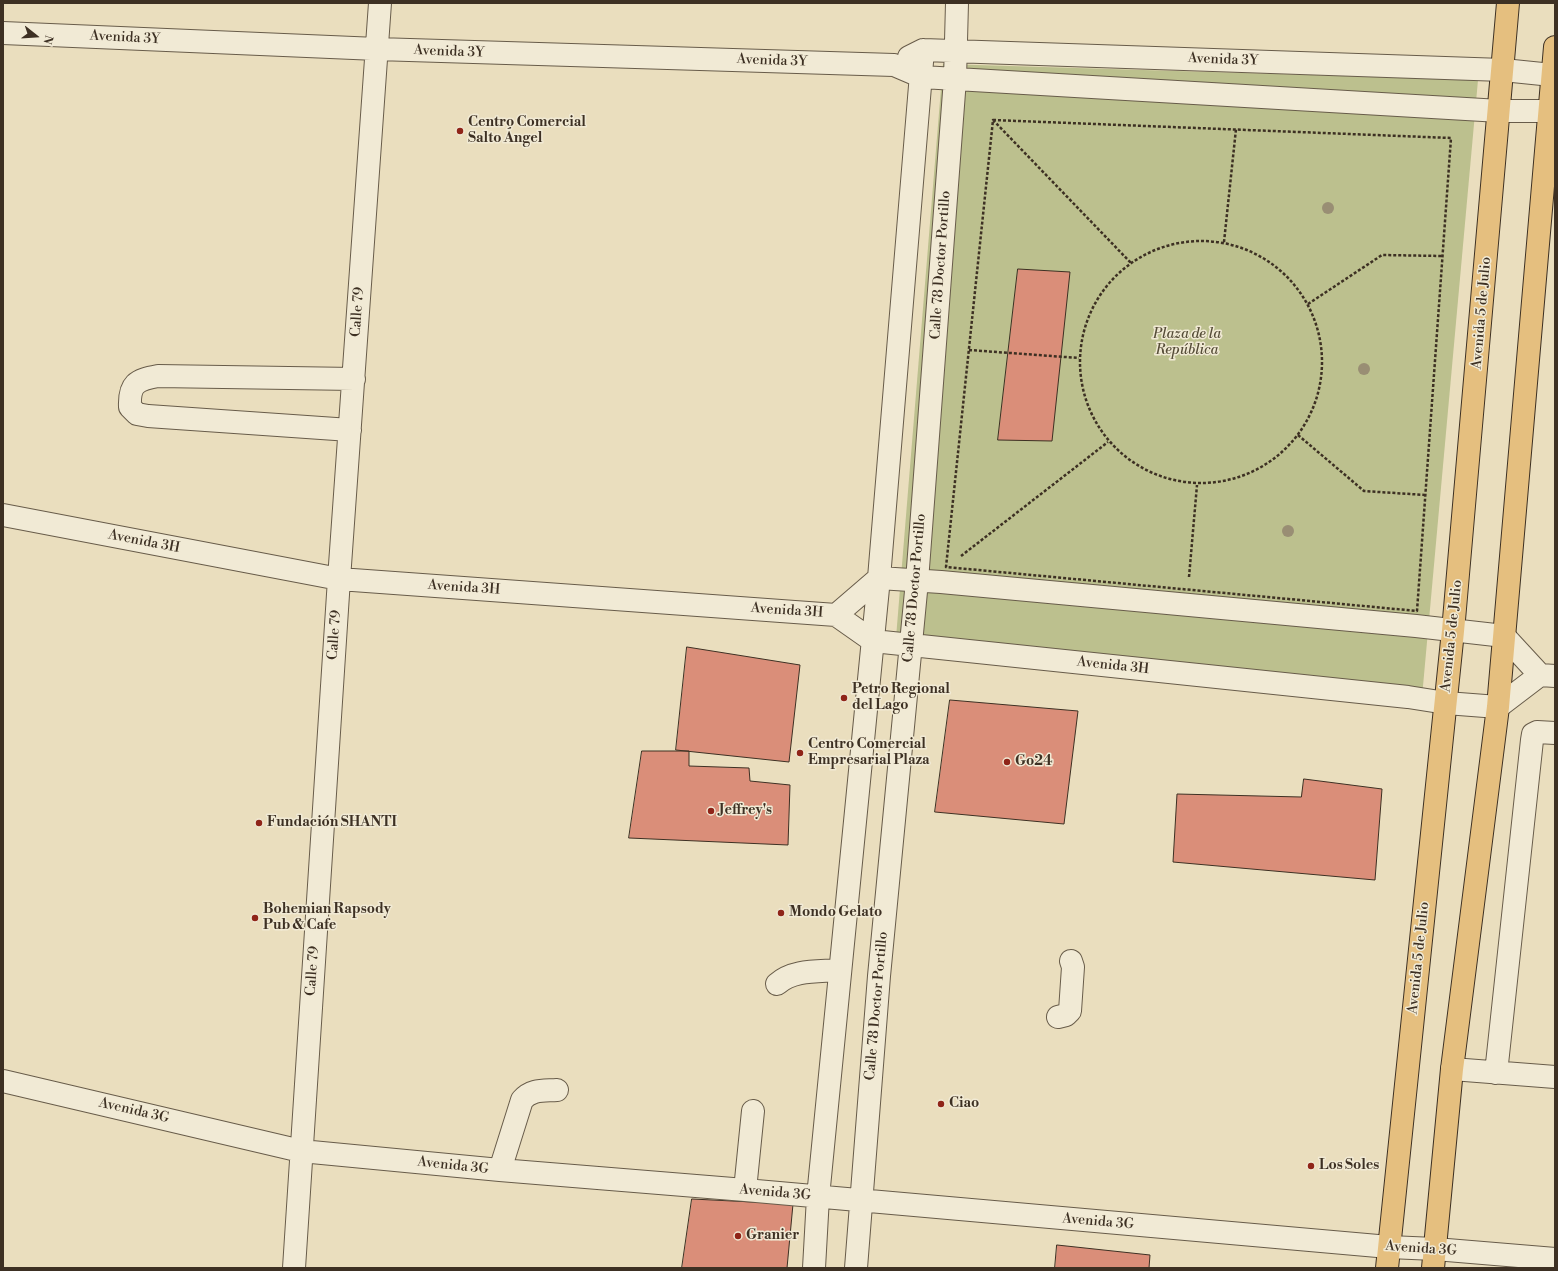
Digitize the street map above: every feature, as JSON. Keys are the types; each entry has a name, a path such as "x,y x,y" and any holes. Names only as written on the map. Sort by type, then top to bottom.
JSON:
{"main road":[{"name":"Avenida 5 de Julio","path":"1388,1258 1454,631 1500,111 1508,3"},
{"path":"1434,1258 1452,1069 1498,707 1552,110 1555,48"}],"street":[{"name":"Calle 79","path":"294,1268 339,579 380,3"},
{"name":"Calle 78 Doctor Portillo","path":"856,1268 860,1201 879,976 917,581 955,79 957,3"},
{"name":"Avenida 3Y","path":"3,33 377,49 894,65 922,77 1500,111 1552,110"},
{"name":"Avenida 3Y","path":"894,65 923,50 1503,70 1554,76"},
{"path":"814,1268 818,1197 850,856 873,641 910,192 922,77 923,50"},
{"path":"1226,95 1228,60"},
{"path":"350,430 148,416 137,414 130,407 130,397 133,386 142,378 158,376 354,379"},
{"name":"Avenida 3H","path":"3,515 339,579 836,615 873,641 1446,703 1498,707"},
{"path":"836,615 878,578 1408,625 1504,636 1548,676 1498,707"},
{"path":"1496,1073 1533,734 1537,732 1555,734"},
{"path":"1058,1016 1066,1015 1070,1011 1073,967 1071,961"},
{"path":"777,984 785,977 797,973 840,970"},
{"path":"1452,1069 1555,1077"},
{"name":"Avenida 3G","path":"3,1081 301,1151 860,1201 1388,1258 1555,1259"},
{"path":"500,1170 522,1100 533,1091 557,1090"},
{"path":"745,1190 753,1111"}],"path":[{"path":"946,567 1417,611 1451,138 993,120"},
{"path":"993,120 1131,263"},
{"path":"946,567 993,120"},
{"path":"1224,242 1236,129"},
{"path":"1191,241 1224,242 1258,254 1286,275 1308,304 1320,337 1322,371 1315,405 1298,436 1270,462 1236,480 1197,485 1164,479 1134,464 1108,442 1092,416 1087,403 1082,388 1079,358 1087,321 1104,289 1131,263 1160,248 1179,243 1191,241"},
{"path":"1308,304 1382,255 1442,256"},
{"path":"969,350 1079,358"},
{"path":"1298,436 1364,492 1425,495"},
{"path":"959,558 1108,442"},
{"path":"1188,590 1197,485"},
{"path":"946,567 952,562"}],"green space":[{"name":"Plaza de la República","path":"943,64 1478,80 1421,708 895,650"}],"building":[{"path":"1018,269 1070,272 1052,441 998,440"},
{"path":"687,647 800,665 789,762 676,750"},
{"name":"Go24","path":"950,700 1078,711 1064,824 935,812"},
{"name":"Jeffrey's","path":"642,751 689,751 689,766 749,768 750,781 790,785 788,845 629,838"},
{"path":"1304,779 1382,789 1375,880 1173,862 1177,794 1301,797"},
{"name":"Granier","path":"692,1199 793,1204 787,1268 682,1268"},
{"path":"1057,1245 1150,1255 1149,1268 1055,1268"}],"place":[{"name":"Centro Comercial Salto Ángel","path":"460,131"},
{"name":"Petro Regional del Lago","path":"844,698"},
{"name":"Centro Comercial Empresarial Plaza","path":"800,753"},
{"name":"Go24","path":"1007,762"},
{"name":"Jeffrey's","path":"711,811"},
{"name":"Fundación SHANTI","path":"259,823"},
{"name":"Mondo Gelato","path":"781,913"},
{"name":"Bohemian Rapsody Pub & Cafe","path":"255,918"},
{"name":"Ciao","path":"941,1104"},
{"name":"Los Soles","path":"1311,1166"},
{"name":"Granier","path":"738,1236"}]}
